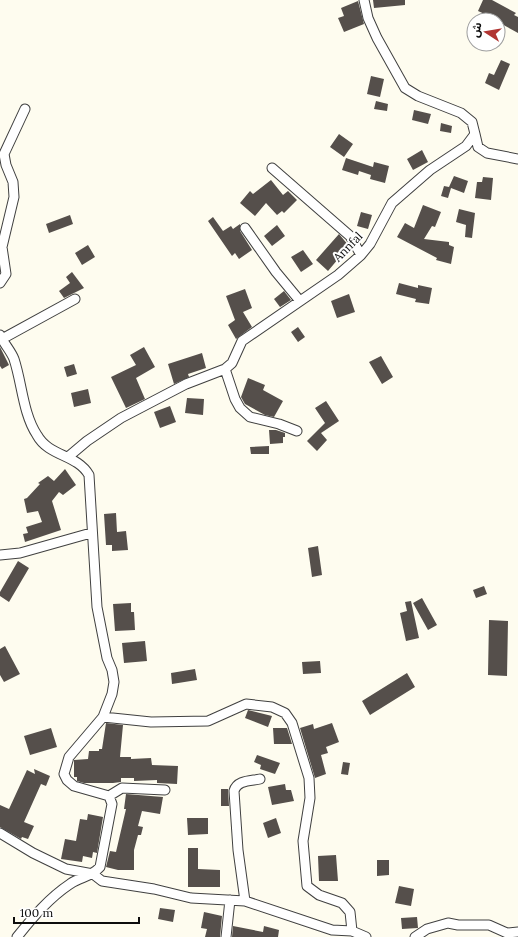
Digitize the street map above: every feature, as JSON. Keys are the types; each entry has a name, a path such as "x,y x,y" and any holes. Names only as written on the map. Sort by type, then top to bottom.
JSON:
{"street":[{"path":"364,0 368,18 377,38 405,88 418,96 461,113 472,122 478,147 487,153 518,159"},
{"path":"0,283 6,274 2,247 14,197 13,182 6,165 4,154 25,109"},
{"name":"Annfal","path":"225,370 232,363 242,342 338,275 361,255 370,244 392,203 430,170 466,146 475,134"},
{"path":"272,168 350,236 361,255"},
{"path":"245,228 276,272 300,301"},
{"path":"75,299 1,337 13,357 21,382 23,399 36,435 54,452 77,460 85,468 89,475 91,485 91,533 98,614 107,658 112,670 114,682 112,694 103,717 69,757 64,774 67,780 74,786 108,796 122,788 165,790"},
{"path":"68,457 87,441 121,418 186,384 225,370 235,399 240,408 250,417 279,424 298,432"},
{"path":"0,555 20,553 91,533"},
{"path":"103,717 151,722 208,721 246,704 272,707 285,713 292,723 308,778 310,798 303,841 308,886 319,895 342,903 350,912 352,931"},
{"path":"245,901 238,850 234,791 235,786 239,783 260,779"},
{"path":"17,937 41,906 71,883 93,874 100,867 112,804 108,796"},
{"path":"0,833 33,853 66,869 93,874 102,881 154,889 191,898 245,901 338,934 352,931 366,937"},
{"path":"226,937 230,900"},
{"path":"415,937 427,929 448,923 458,925 489,924 507,933 518,932"}],"building":[{"path":"373,0 405,0 405,5 374,8"},
{"path":"483,0 492,0 516,13 514,15 518,17 518,33 506,26 506,12 478,11"},
{"path":"358,1 364,24 344,32 338,18 344,16 341,8"},
{"path":"501,60 510,64 499,90 485,83 489,73 494,75"},
{"path":"371,76 384,79 380,97 367,94"},
{"path":"376,101 388,104 387,111 374,109"},
{"path":"414,110 431,114 428,124 412,120"},
{"path":"441,123 452,126 451,133 440,131"},
{"path":"339,134 353,144 344,157 330,147"},
{"path":"422,150 428,162 413,170 407,159"},
{"path":"346,158 373,167 374,162 389,166 385,183 370,179 371,175 359,171 358,175 342,170"},
{"path":"454,176 468,181 464,193 451,188 448,198 441,196 444,186 449,187"},
{"path":"483,177 493,178 491,200 475,198 477,182 482,182"},
{"path":"271,180 283,195 288,191 297,200 284,213 282,211 277,215 266,203 255,216 240,203 250,191 253,194"},
{"path":"423,205 441,212 435,227 432,226 424,239 449,242 449,245 454,247 451,264 436,260 437,258 397,237 405,223 414,228"},
{"path":"459,209 475,213 472,238 465,237 466,225 456,222"},
{"path":"361,212 372,215 368,229 357,226"},
{"path":"70,215 73,224 49,233 46,224"},
{"path":"213,217 223,231 231,226 233,229 240,224 240,231 252,250 239,259 235,253 232,256 208,221"},
{"path":"277,225 285,236 272,246 264,236"},
{"path":"339,234 349,246 328,271 316,260"},
{"path":"88,245 95,257 82,265 75,253"},
{"path":"303,250 313,264 301,272 291,257"},
{"path":"72,272 84,288 64,298 59,291 70,283 66,277"},
{"path":"399,283 418,288 418,285 432,288 429,304 415,302 416,299 396,294"},
{"path":"245,289 252,308 243,312 252,327 236,339 228,325 235,320 226,296"},
{"path":"284,291 291,300 280,307 274,299"},
{"path":"349,294 355,312 337,318 331,301"},
{"path":"298,327 305,337 298,342 291,332"},
{"path":"0,347 9,365 2,369 0,366"},
{"path":"144,347 155,367 136,378 145,399 126,408 111,377 136,365 130,355"},
{"path":"202,353 206,368 188,374 189,377 174,384 168,364"},
{"path":"381,356 393,377 382,384 369,362"},
{"path":"74,364 77,374 67,377 64,367"},
{"path":"248,378 265,385 263,390 283,401 274,417 265,415 245,404 241,397"},
{"path":"88,389 91,403 74,407 71,393"},
{"path":"187,398 204,399 203,415 185,413"},
{"path":"326,401 339,421 321,433 327,440 317,451 307,441 325,423 315,408"},
{"path":"170,406 176,422 160,428 154,412"},
{"path":"269,430 276,430 285,433 283,443 270,444"},
{"path":"269,446 269,454 251,454 250,447"},
{"path":"65,469 76,485 63,495 59,492 52,501 61,530 25,542 23,534 28,533 26,527 42,522 38,511 27,513 24,499 27,498 40,484 38,483 48,476 54,481"},
{"path":"116,513 117,532 126,531 128,550 112,551 112,545 106,545 104,514"},
{"path":"318,546 322,575 312,577 308,548"},
{"path":"18,561 29,568 9,602 0,596 0,592"},
{"path":"484,586 487,594 476,598 473,590"},
{"path":"422,598 437,625 428,630 413,603"},
{"path":"411,601 419,638 406,641 400,613 407,611 405,602"},
{"path":"131,603 131,612 134,612 135,630 115,631 113,604"},
{"path":"489,620 508,621 507,676 488,675"},
{"path":"145,641 147,661 124,663 122,643"},
{"path":"5,646 20,674 4,682 0,675 0,649"},
{"path":"320,661 321,673 303,674 302,662"},
{"path":"195,669 197,680 172,684 171,673"},
{"path":"407,673 415,687 370,715 362,701"},
{"path":"248,710 272,716 268,727 245,718"},
{"path":"106,723 123,725 120,757 131,757 131,759 151,758 152,765 178,766 177,784 157,783 157,780 134,781 134,778 121,778 121,782 113,783 84,783 77,781 77,777 74,777 74,760 88,759 89,751 99,751 99,749 102,749"},
{"path":"332,723 339,742 326,747 328,753 321,755 326,774 315,778 300,728 313,724 314,729"},
{"path":"51,728 57,747 30,755 24,736"},
{"path":"273,728 287,728 292,744 274,744"},
{"path":"257,755 280,763 275,774 260,769 261,765 254,762"},
{"path":"343,762 350,763 348,775 341,774"},
{"path":"34,769 50,776 46,786 41,784 24,822 34,826 28,839 22,837 21,839 0,827 0,805 9,809 27,770 35,774"},
{"path":"285,784 286,790 291,790 294,801 272,805 268,787"},
{"path":"221,789 228,789 229,806 221,806"},
{"path":"126,794 163,797 160,814 142,811 138,826 143,827 141,835 138,835 134,850 134,870 118,870 106,867 110,851 116,852 126,809 124,809"},
{"path":"88,814 103,817 97,853 93,852 92,858 83,856 82,862 61,859 65,839 76,841 80,819 87,820"},
{"path":"187,818 208,818 208,834 188,835"},
{"path":"276,818 281,833 268,838 263,823"},
{"path":"188,848 198,848 198,869 220,870 220,887 188,887"},
{"path":"336,855 338,881 319,881 318,856"},
{"path":"377,860 389,860 389,875 377,876"},
{"path":"399,886 414,889 411,906 395,903"},
{"path":"160,908 175,910 173,922 158,919"},
{"path":"204,912 222,916 220,937 205,937 207,929 201,928"},
{"path":"417,917 418,928 402,929 401,918"},
{"path":"233,926 263,932 264,926 279,930 278,937 232,937"}]}
